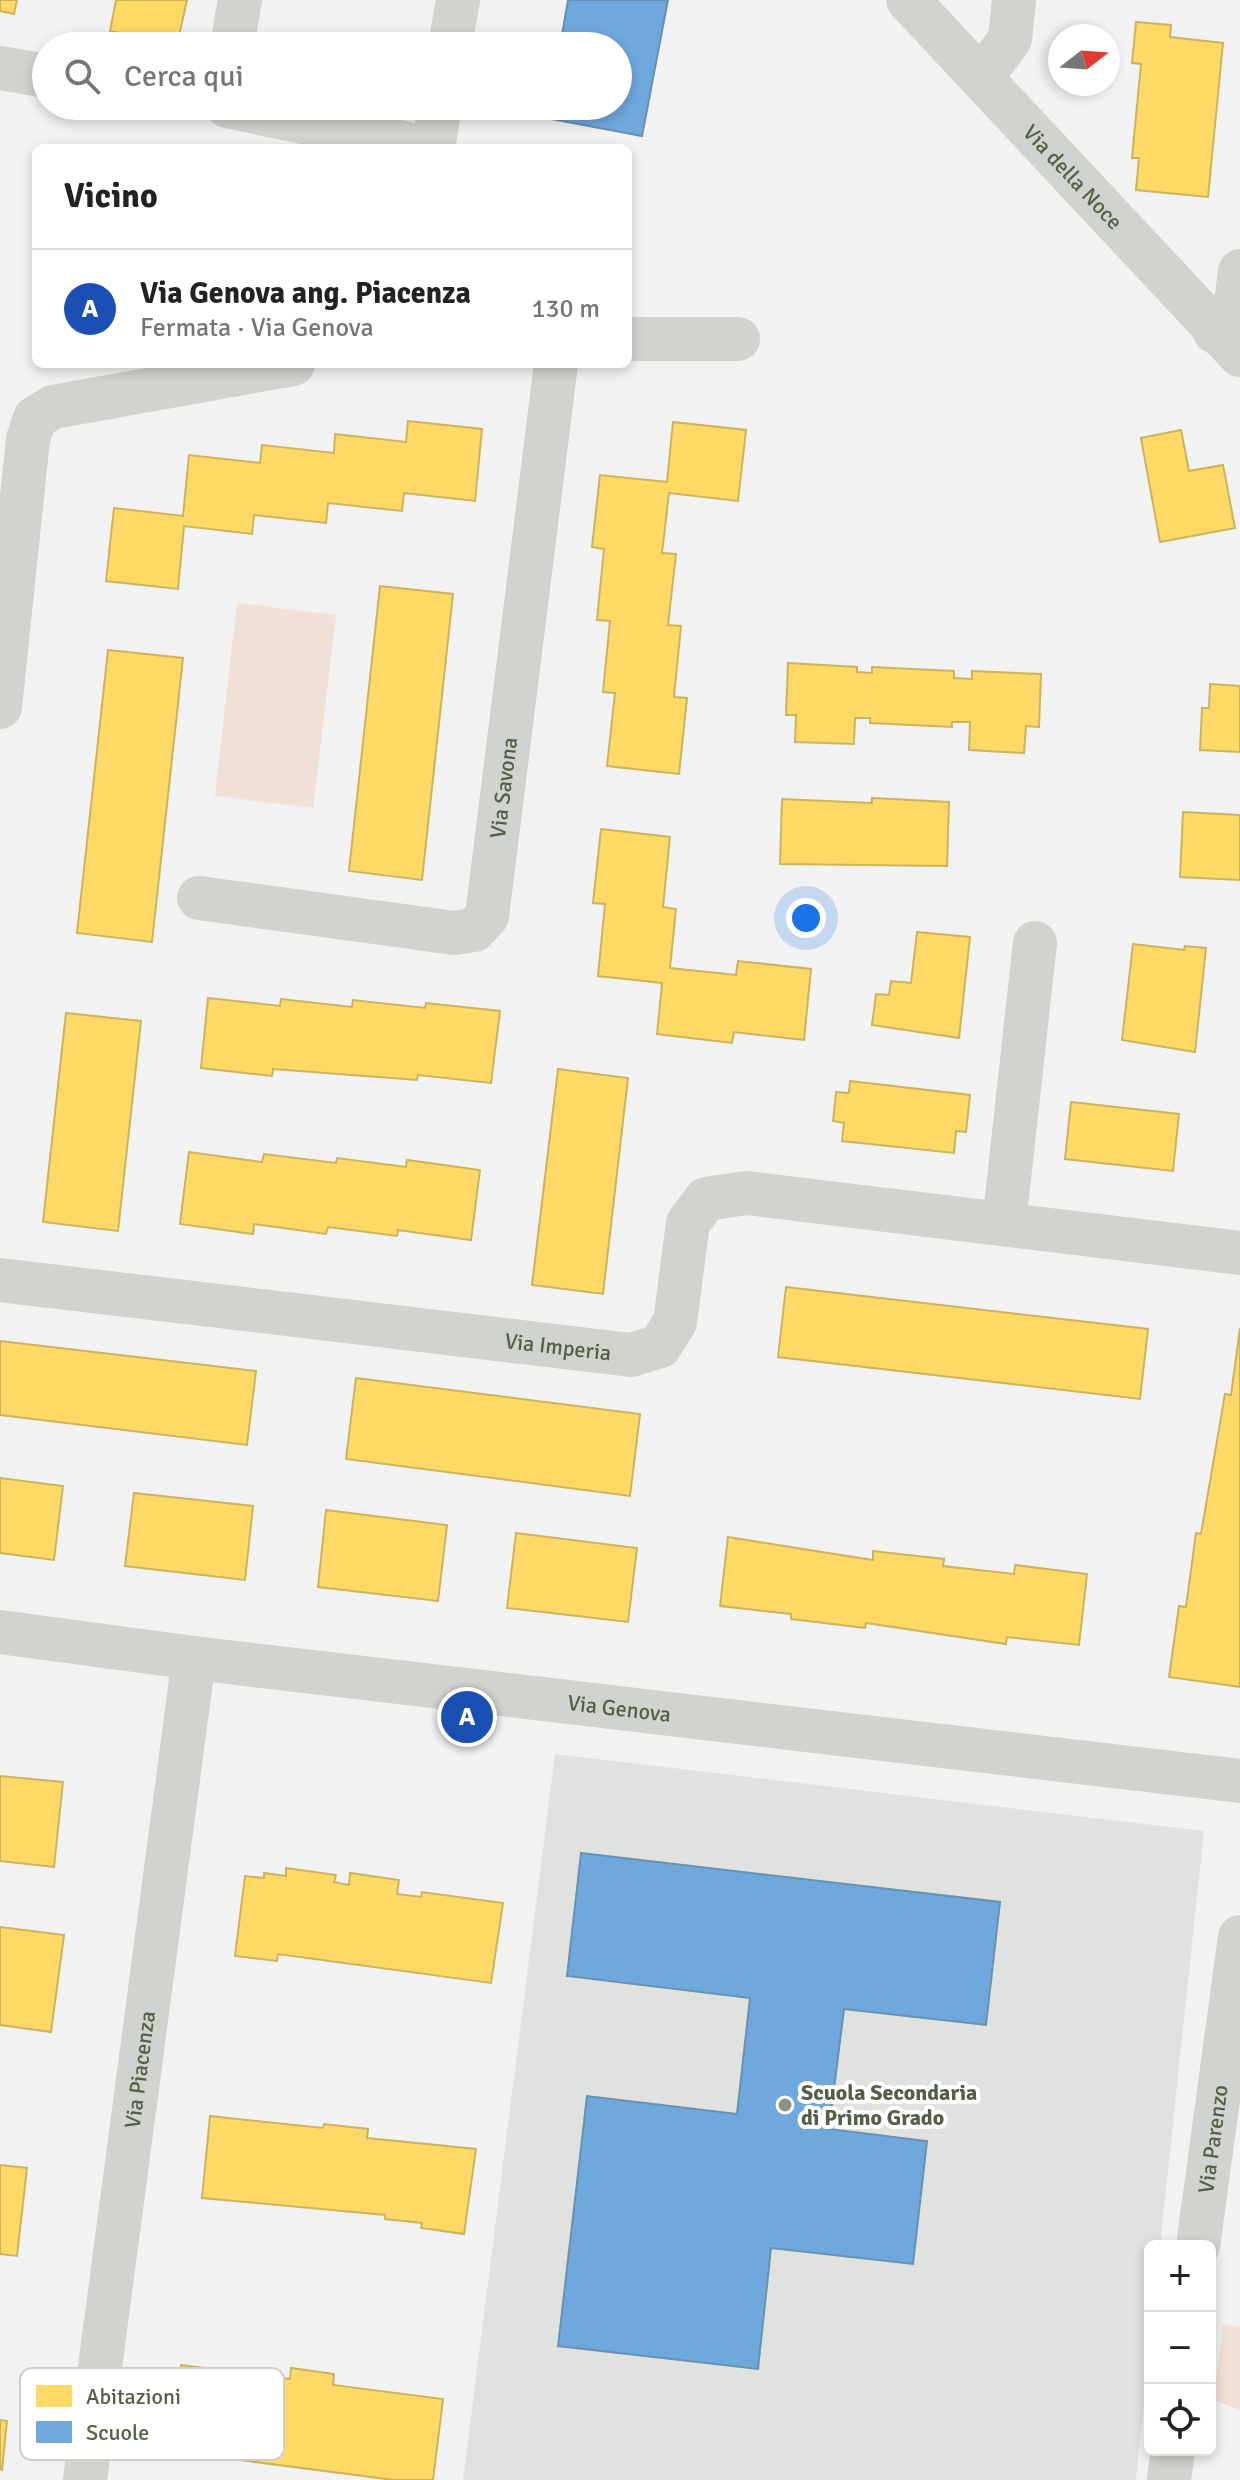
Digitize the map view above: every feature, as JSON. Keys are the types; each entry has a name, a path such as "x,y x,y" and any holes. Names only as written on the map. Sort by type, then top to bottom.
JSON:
{"street":[{"path":"234,32 240,0"},
{"path":"452,32 458,0"},
{"name":"Via della Noce","path":"908,0 1227,343"},
{"path":"982,77 1010,39 1014,0"},
{"path":"0,68 32,74"},
{"path":"295,120 411,144"},
{"path":"431,144 437,120"},
{"path":"1227,343 1240,271"},
{"path":"632,339 738,339"},
{"path":"0,707 28,439 35,418 53,407 271,368"},
{"name":"Via Savona","path":"199,898 454,933 474,930 487,916 556,368"},
{"path":"1004,1224 1035,943"},
{"name":"Via Imperia","path":"0,1280 631,1355 660,1346 675,1322 688,1223 706,1199 746,1193 1240,1253"},
{"name":"Via Genova","path":"0,1632 194,1658 1240,1781"},
{"name":"Via Piacenza","path":"100,2368 194,1658"},
{"name":"Via Parenzo","path":"1199,2240 1240,1937"},
{"path":"1169,2480 1172,2456"},
{"name":"Via Piacenza","path":"85,2480 88,2460"}],"shaded area":[{"path":"237,603 336,615 313,808 215,796"},
{"path":"555,1754 1204,1831 1161,2240 1144,2240 1144,2403 1136,2480 463,2480"},
{"path":"1223,2325 1240,2327 1240,2410 1216,2401"}],"building: Abitazioni":[{"path":"0,0 17,0 14,14 0,11"},
{"path":"116,0 187,0 180,32 110,31"},
{"path":"1136,22 1171,25 1170,37 1223,43 1208,197 1136,190 1139,158 1132,158 1141,64 1132,63"},
{"path":"408,421 482,429 475,501 404,493 402,511 328,503 326,523 254,515 252,534 184,526 178,589 106,581 114,508 183,516 189,455 260,463 262,445 334,453 335,434 406,442"},
{"path":"673,422 746,430 738,501 669,493 662,553 676,554 668,625 681,626 674,697 687,698 679,774 607,766 615,693 603,692 610,621 597,620 604,549 592,547 600,475 667,482"},
{"path":"1181,430 1189,471 1223,465 1235,528 1160,542 1141,438"},
{"path":"380,586 453,594 422,880 349,871"},
{"path":"108,650 183,658 152,942 77,933"},
{"path":"788,663 857,667 857,672 872,673 872,667 954,671 954,678 972,679 972,671 1041,674 1039,727 1026,726 1024,753 969,750 970,722 952,722 952,727 870,723 870,718 855,718 854,744 795,742 796,715 786,715"},
{"path":"1210,684 1240,686 1240,752 1200,750 1202,708 1209,708"},
{"path":"872,798 949,802 947,866 780,864 782,799 872,803"},
{"path":"1183,812 1240,815 1240,880 1180,877"},
{"path":"601,829 670,837 663,907 676,909 670,968 736,975 738,961 811,969 804,1040 734,1032 732,1043 657,1034 662,983 598,976 605,904 593,903"},
{"path":"917,932 970,937 959,1038 872,1025 876,994 889,995 891,981 911,983"},
{"path":"1133,944 1184,950 1185,946 1206,948 1195,1052 1122,1040"},
{"path":"208,998 280,1006 281,999 352,1007 353,1000 425,1008 426,1003 500,1011 491,1083 418,1075 417,1080 273,1069 272,1076 201,1068"},
{"path":"66,1013 141,1021 118,1231 43,1222"},
{"path":"558,1069 628,1078 603,1294 532,1285"},
{"path":"850,1081 970,1095 966,1132 956,1131 954,1153 842,1141 844,1123 833,1121 836,1092 849,1093"},
{"path":"1071,1102 1179,1114 1173,1171 1065,1159"},
{"path":"189,1152 262,1162 264,1154 336,1163 337,1158 406,1167 407,1160 480,1170 471,1240 398,1230 397,1236 328,1227 326,1234 254,1224 253,1234 180,1224"},
{"path":"786,1287 1148,1329 1140,1399 778,1357"},
{"path":"1240,1328 1240,1687 1169,1677 1179,1606 1186,1607 1196,1533 1201,1534 1225,1394 1231,1395"},
{"path":"0,1341 256,1371 247,1445 0,1415"},
{"path":"356,1378 640,1414 630,1496 346,1459"},
{"path":"0,1478 63,1486 54,1560 0,1553"},
{"path":"134,1493 253,1506 245,1580 125,1566"},
{"path":"326,1510 447,1525 438,1601 318,1587"},
{"path":"516,1533 637,1548 628,1622 507,1608"},
{"path":"728,1537 873,1560 873,1551 944,1559 943,1566 1014,1574 1015,1565 1087,1574 1079,1645 1007,1637 1006,1644 866,1623 865,1628 791,1619 791,1614 720,1606"},
{"path":"0,1776 63,1782 54,1867 0,1861"},
{"path":"286,1868 336,1875 334,1882 349,1885 350,1873 399,1880 397,1894 421,1897 422,1892 503,1903 491,1983 278,1954 277,1961 235,1956 245,1876 264,1878 264,1873 286,1876"},
{"path":"0,1927 64,1935 51,2032 0,2025"},
{"path":"210,2116 323,2128 324,2124 368,2129 367,2138 476,2149 464,2234 421,2228 422,2223 385,2219 385,2215 202,2198"},
{"path":"0,2165 27,2168 17,2256 0,2254"},
{"path":"291,2368 334,2374 333,2385 443,2399 433,2480 394,2480 240,2460 284,2460 284,2378 290,2379"},
{"path":"0,2420 7,2421 2,2470 0,2469"}],"building: Scuole":[{"path":"568,0 668,0 642,136 557,120 632,120 632,32 562,32"},
{"name":"Scuola Secondaria di Primo Grado","path":"581,1853 1000,1902 986,2025 844,2009 829,2129 927,2141 913,2264 771,2248 758,2369 558,2346 587,2096 737,2114 750,1998 567,1976"}],"place":[{"name":"Via Genova ang. Piacenza","path":"467,1717"},
{"name":"Scuola Secondaria di Primo Grado","path":"785,2105"}]}
